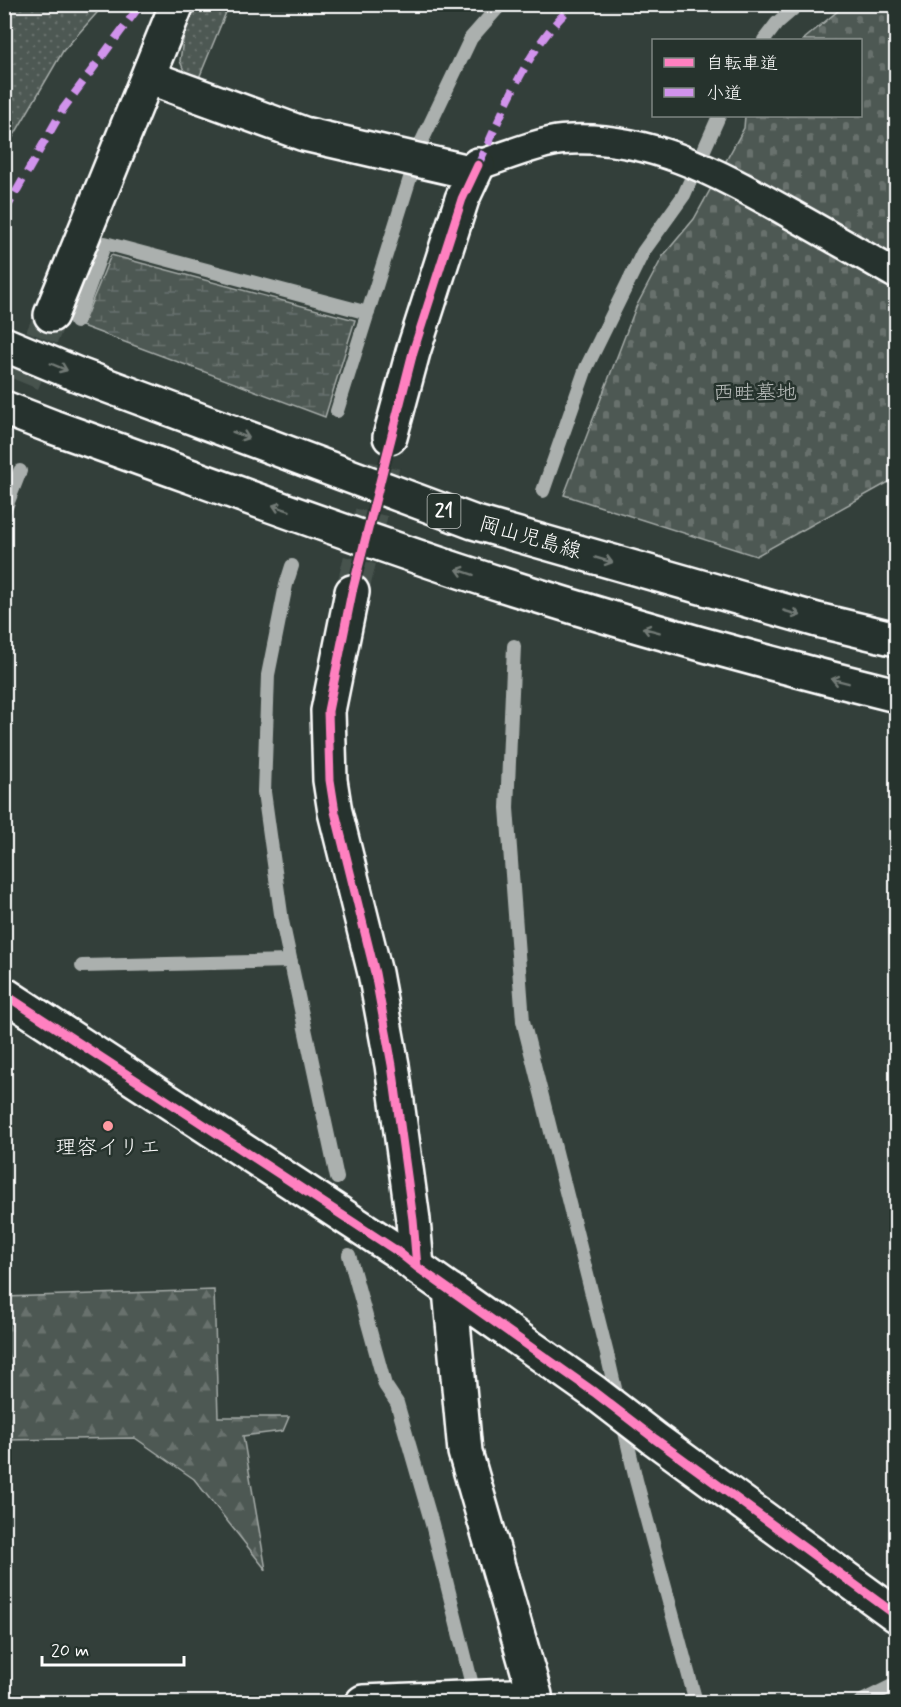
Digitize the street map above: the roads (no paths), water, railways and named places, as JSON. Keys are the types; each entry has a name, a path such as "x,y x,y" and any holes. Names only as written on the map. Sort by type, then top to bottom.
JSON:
{"street":[{"path":"51,315 177,4"},
{"path":"148,77 304,134 417,160 476,169 462,199 417,341 390,437"},
{"name":"岡山児島線","path":"4,344 76,374 473,522 817,620 897,639"},
{"name":"21","path":"4,408 459,570 632,624 806,673 897,695"},
{"path":"352,592 328,711 330,780 335,812 375,973 392,1065 413,1220 417,1267"},
{"path":"4,993 398,1251 897,1615"},
{"path":"363,1702 495,1697 537,1699 465,1452 450,1290"}],"lane":[{"path":"476,169 560,140 610,140 649,148 685,159 740,185 897,274"}],"waterway":[{"path":"337,411 421,143 471,38 501,4"},
{"path":"765,39 777,23 799,4"},
{"path":"543,491 586,368 643,252 684,195 719,117"},
{"path":"76,322 105,243 368,313"},
{"path":"4,512 20,471"},
{"path":"292,566 268,675 264,792 282,921 337,1178"},
{"path":"514,646 507,808 523,1021 608,1358 636,1480 696,1702"},
{"path":"82,966 291,961"},
{"path":"349,1255 385,1385 397,1403 432,1524 475,1697"},
{"path":"860,1702 896,1684"}],"tunnel":[{"path":"4,428 51,315"},
{"path":"352,592 390,437"}],"place":[{"name":"理容イリエ","path":"108,1126"}],"park label":[{"name":"西畦墓地","path":"755,393"}]}
